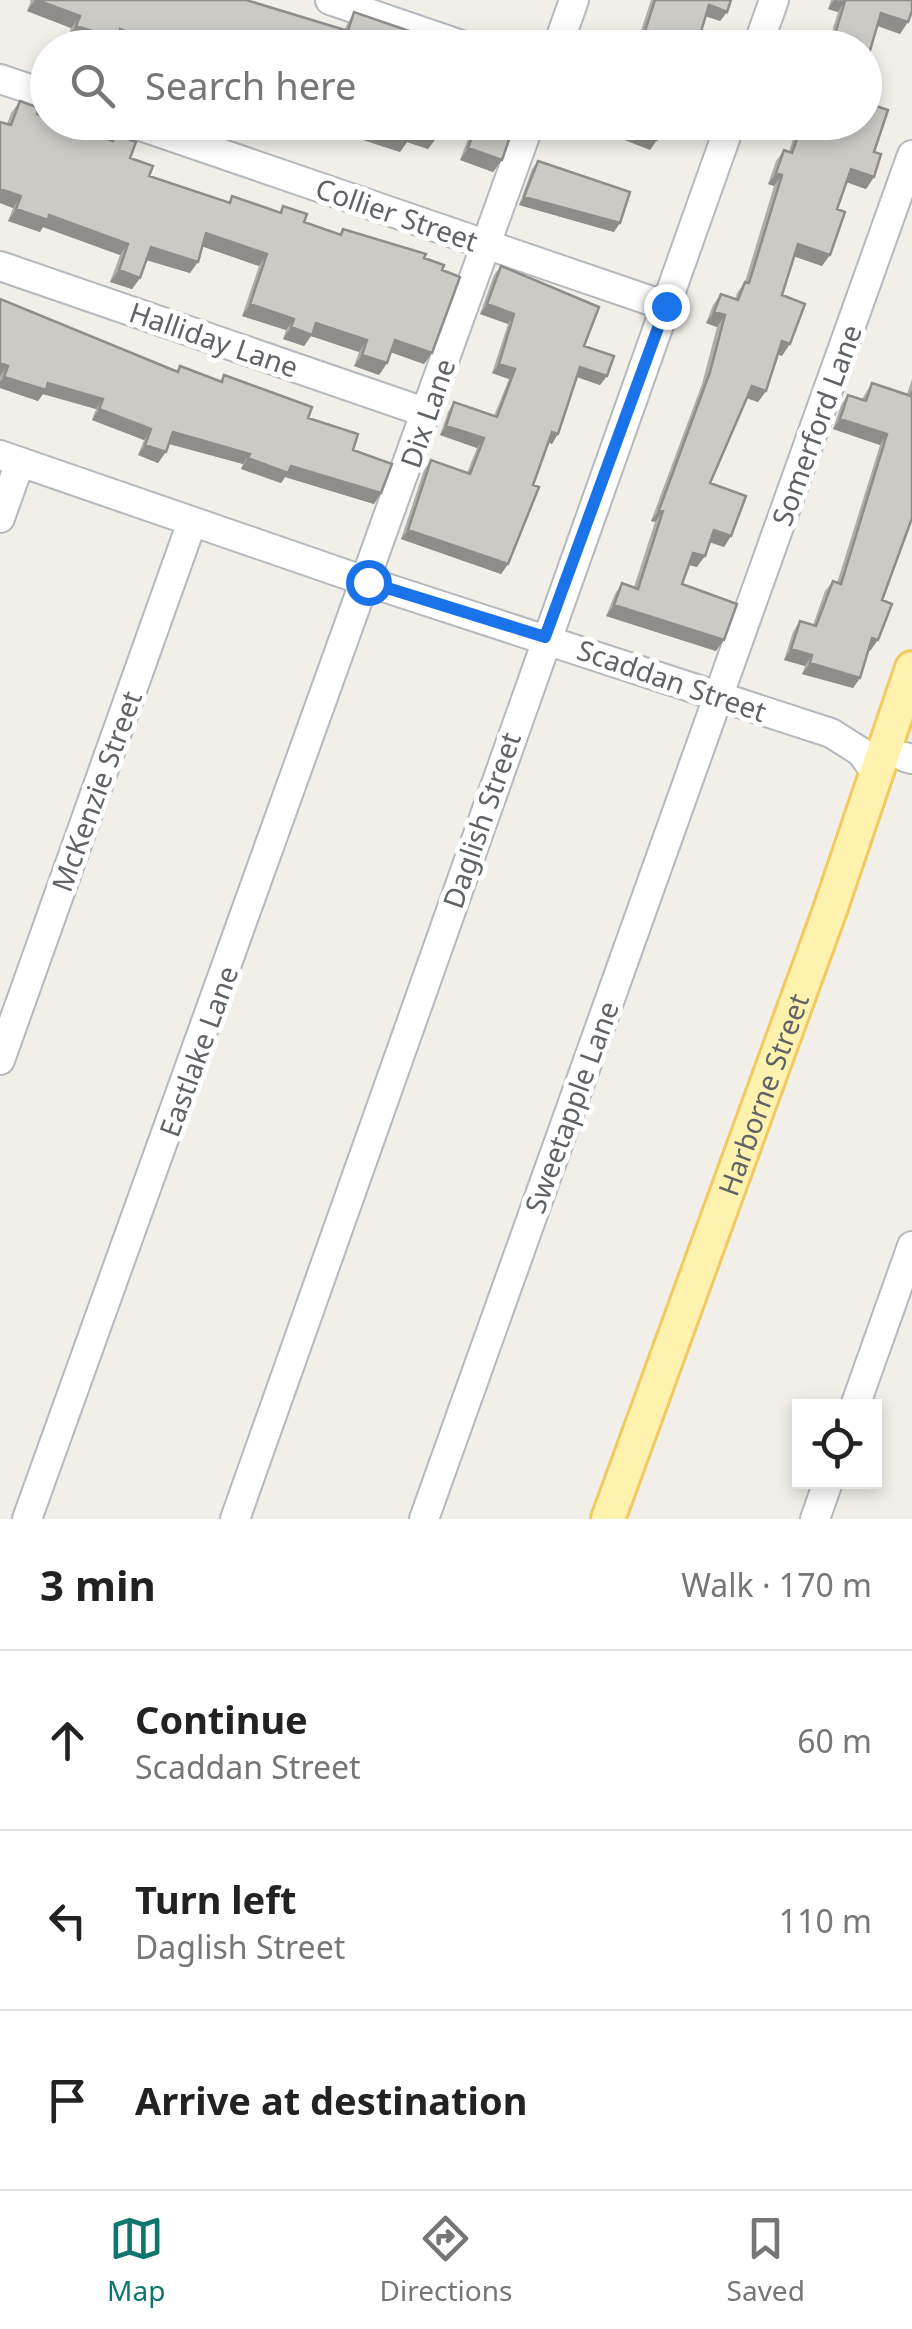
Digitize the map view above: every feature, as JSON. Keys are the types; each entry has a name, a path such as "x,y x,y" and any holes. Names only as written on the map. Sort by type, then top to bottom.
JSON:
{"main road":[{"name":"Harborne Street","path":"608,1519 912,668"},
{"name":"Harborne Street","path":"629,1519 910,751"}],"street":[{"path":"330,0 418,30"},
{"path":"563,30 574,0"},
{"path":"763,30 774,0"},
{"path":"0,79 30,89"},
{"name":"Collier Street","path":"181,140 666,306"},
{"name":"Dix Lane","path":"368,582 524,140"},
{"name":"Daglish Street","path":"235,1519 725,140"},
{"name":"Somerford Lane","path":"719,696 912,155"},
{"name":"Halliday Lane","path":"0,266 427,412"},
{"path":"0,518 10,458"},
{"name":"Scaddan Street","path":"10,458 368,582 832,733 861,752 876,773"},
{"name":"McKenzie Street","path":"0,1060 192,522"},
{"name":"Eastlake Lane","path":"27,1519 368,582"},
{"name":"Sweetapple Lane","path":"424,1519 719,696"},
{"path":"857,1399 912,1246"},
{"path":"814,1519 825,1489"}],"building":[{"path":"37,0 246,0 345,30 89,30 76,26 80,16"},
{"path":"655,0 731,0 727,12 709,5 701,30 645,30"},
{"path":"912,0 912,11 908,22 881,13 876,30 836,30 845,1"},
{"path":"354,12 406,30 348,30"},
{"path":"20,101 30,105 30,140 131,140 136,142 130,158 153,166 149,176 230,203 232,196 281,213 283,206 307,214 304,222 341,235 343,229 426,254 424,258 444,265 442,270 460,277 432,353 395,340 387,363 362,355 367,340 316,323 312,335 291,327 294,319 250,304 267,254 206,233 198,262 151,247 140,278 119,270 128,244 49,215 48,220 16,209 21,196 0,189 0,122 11,125"},
{"path":"471,140 509,140 502,160 468,148"},
{"path":"797,140 878,140 874,152 881,154 874,177 851,169 837,209 845,212 830,255 798,244 782,295 805,304 790,344 782,341 766,391 752,386 710,483 746,496 731,536 714,530 705,556 693,553 682,584 737,604 724,640 614,605 622,583 638,589 663,511 659,510 710,372 725,315 714,312 721,294 738,300 745,282 749,283 782,175 776,173 784,150 792,153"},
{"path":"538,161 630,192 620,223 524,197"},
{"path":"501,266 599,307 584,346 614,356 607,376 580,367 558,434 552,432 533,485 539,487 508,564 408,530 431,460 470,474 484,438 446,426 454,402 497,417 515,369 499,364 514,314 487,304"},
{"path":"0,299 178,372 180,366 222,382 224,375 312,407 308,418 358,434 353,450 392,464 381,493 291,466 288,473 248,458 250,454 173,432 166,452 145,445 151,429 99,409 103,399 48,383 46,390 4,377 8,366 0,363"},
{"path":"872,383 911,396 912,391 912,518 882,600 892,604 878,640 872,638 860,678 810,663 812,655 791,649 800,621 816,626 833,581 841,584 887,434 840,419 848,395 866,401"}],"route":[{"path":"368,582 545,637 666,306"}]}
